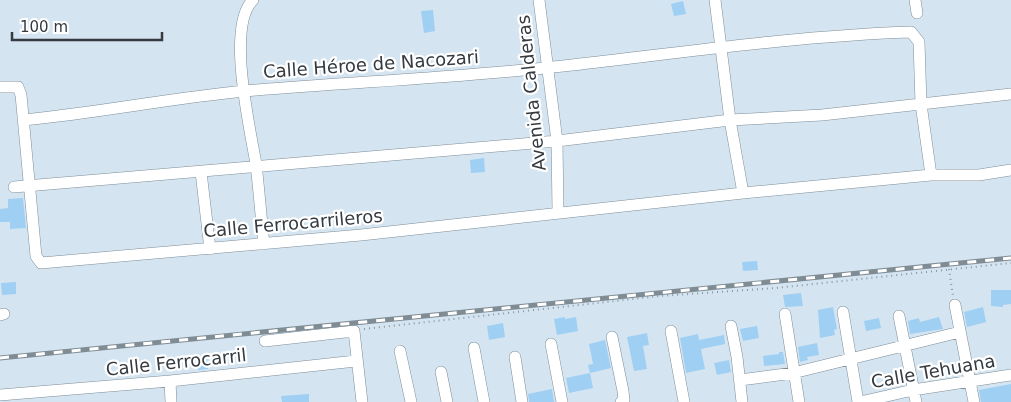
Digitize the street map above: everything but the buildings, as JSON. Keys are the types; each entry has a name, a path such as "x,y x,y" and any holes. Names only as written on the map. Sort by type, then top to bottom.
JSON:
{"street":[{"path":"253,0 248,5 240,43 244,91 256,165 264,244"},
{"name":"Avenida Calderas","path":"539,0 557,141 558,212"},
{"path":"715,0 730,120 743,193"},
{"path":"915,0 917,13"},
{"name":"Calle Héroe de Nacozari","path":"23,120 68,116 153,101 244,91 548,68 854,34 910,32 919,42 921,104"},
{"name":"Calle Ferrocarrileros","path":"0,87 18,87 22,95 36,256 41,263 361,235 743,193 931,175 979,175 1011,170"},
{"path":"14,187 31,188 256,165 557,141 730,120 822,115 1011,94"},
{"path":"921,104 931,175"},
{"path":"201,172 210,249"},
{"path":"955,305 974,402"},
{"path":"843,312 859,402"},
{"path":"785,314 799,402"},
{"path":"899,316 914,396"},
{"path":"731,326 742,402"},
{"path":"266,341 354,330 362,402"},
{"path":"670,331 684,402"},
{"path":"740,380 793,373 960,332"},
{"path":"612,337 623,401"},
{"path":"551,344 562,402"},
{"path":"474,348 484,402"},
{"path":"400,351 411,402"},
{"path":"515,357 522,402"},
{"name":"Calle Ferrocarril","path":"0,395 39,397 356,360"},
{"path":"442,372 447,402"},
{"name":"Calle Tehuana","path":"859,402 914,396 971,381 1011,375"},
{"path":"170,381 171,402"}],"path":[{"path":"354,330 660,296 776,288 1011,264"},
{"path":"949,269 955,305"}],"railway":[{"path":"0,358 1011,258"}]}
